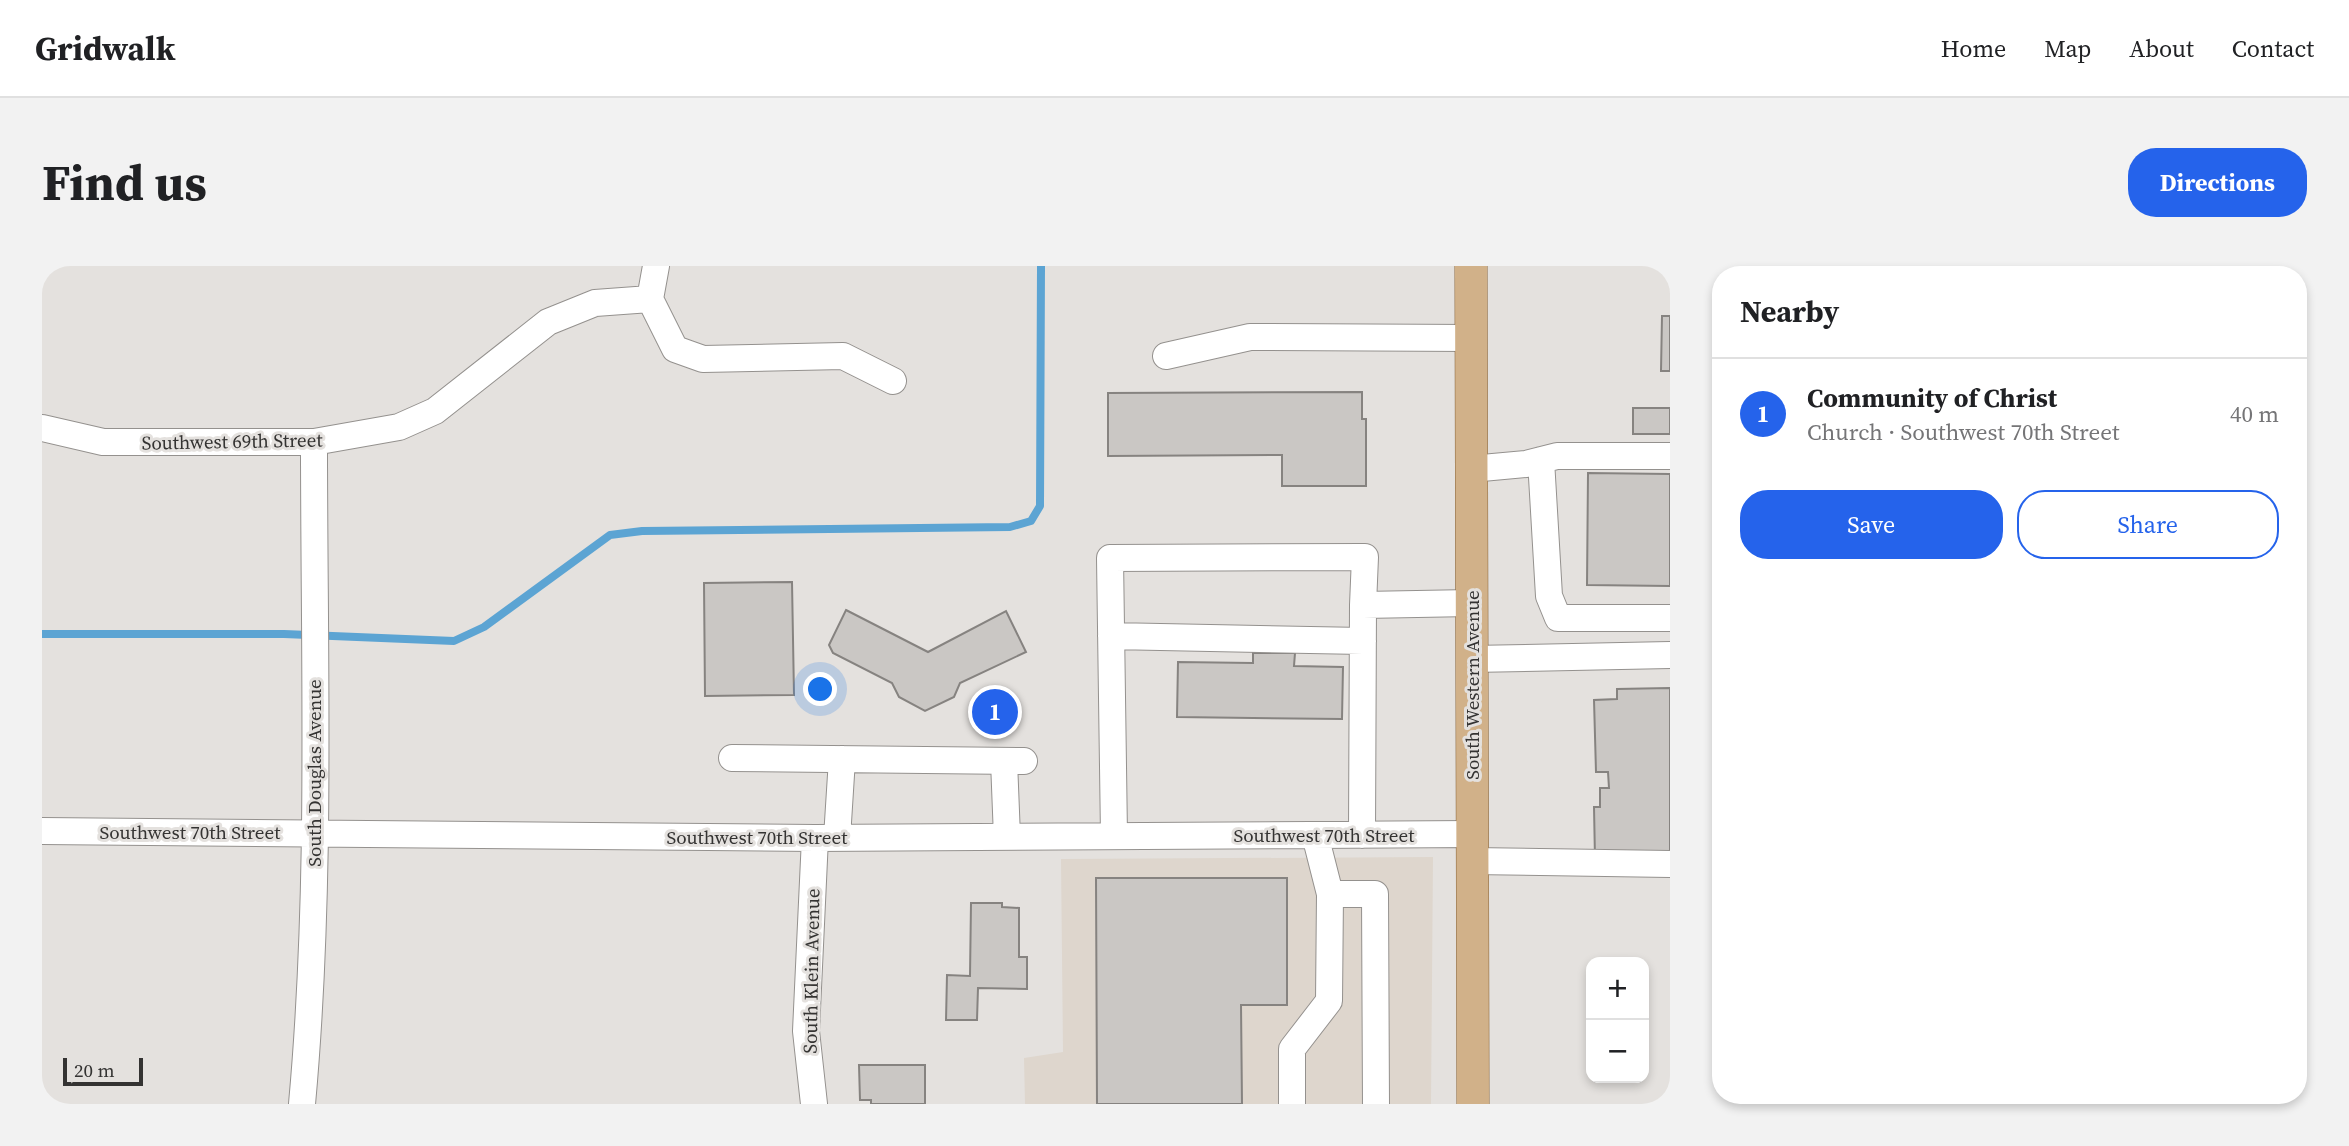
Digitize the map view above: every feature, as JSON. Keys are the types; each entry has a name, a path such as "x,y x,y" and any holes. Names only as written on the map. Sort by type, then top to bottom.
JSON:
{"main road":[{"name":"South Western Avenue","path":"1471,266 1473,1104"}],"street":[{"path":"656,266 650,299 675,349 703,359 844,356 893,381"},
{"name":"Southwest 69th Street","path":"42,428 103,442 314,442 398,427 435,411 548,322 594,303 650,299"},
{"path":"1166,356 1250,337 1471,338"},
{"name":"South Douglas Avenue","path":"302,1104 308,1037 314,833 314,442"},
{"path":"1471,469 1557,456 1670,456"},
{"path":"1541,460 1549,596 1558,618 1670,618"},
{"path":"1114,836 1110,558 1365,557 1362,835"},
{"path":"1363,605 1471,603"},
{"path":"1571,618 1574,656"},
{"path":"1111,636 1363,640"},
{"path":"1471,659 1670,655"},
{"path":"732,758 1014,761 1007,837"},
{"name":"South Klein Avenue","path":"814,1104 806,1031 826,838 842,759"},
{"name":"Southwest 70th Street","path":"42,831 826,838 1362,835 1670,864"},
{"path":"1292,1104 1292,1049 1329,1001 1330,894 1314,835"},
{"path":"1330,894 1375,894 1376,1104"}],"shaded area":[{"path":"1433,857 1431,1104 1025,1104 1024,1058 1063,1052 1061,859"}],"building":[{"path":"1662,316 1670,316 1670,371 1661,371"},
{"path":"1362,392 1362,419 1366,419 1366,486 1282,486 1282,455 1108,456 1108,393"},
{"path":"1633,408 1670,408 1670,434 1633,434"},
{"path":"1588,473 1670,474 1670,586 1587,585"},
{"path":"792,582 794,695 705,696 704,583"},
{"path":"846,610 928,652 1006,611 1026,652 960,683 954,697 925,711 899,697 892,683 833,653 829,645"},
{"path":"1253,653 1295,653 1294,666 1343,667 1342,719 1177,717 1178,662 1253,663"},
{"path":"1670,688 1670,857 1595,859 1594,807 1600,807 1600,788 1609,788 1608,772 1596,772 1594,700 1617,699 1617,689"},
{"path":"1096,878 1287,878 1287,1005 1241,1005 1242,1104 1097,1104"},
{"path":"971,903 1002,903 1002,907 1019,908 1019,957 1027,957 1027,989 978,988 977,1020 946,1020 947,975 970,976"},
{"path":"859,1065 925,1065 925,1104 871,1104 871,1100 860,1100"}],"waterway":[{"path":"42,634 284,634 454,641 484,627 610,535 642,531 1010,527 1031,521 1040,506 1041,266"}],"place":[{"name":"Community of Christ","path":"995,712"}]}
